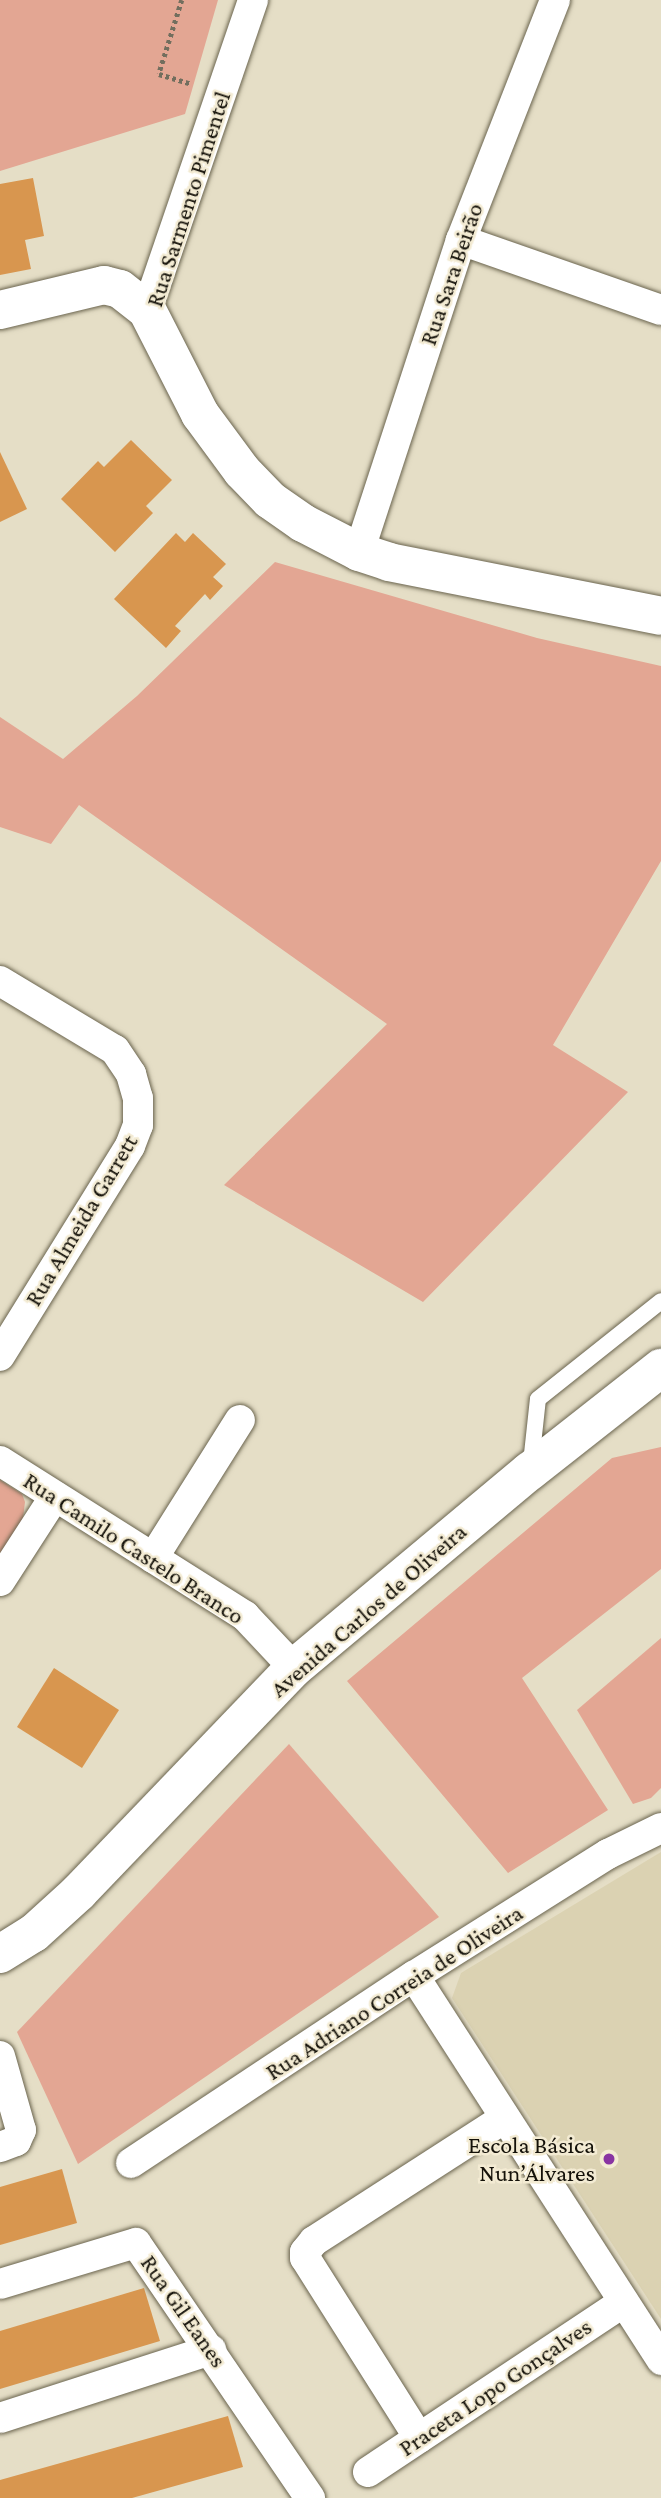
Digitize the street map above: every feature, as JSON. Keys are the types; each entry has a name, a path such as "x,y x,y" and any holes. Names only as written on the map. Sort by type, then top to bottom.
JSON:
{"main road":[{"path":"0,310 104,285 120,289 147,310"},
{"name":"Rua Sarmento Pimentel","path":"147,310 200,414 242,471 270,500 303,523 359,552 389,562 661,616"},
{"name":"Avenida Carlos de Oliveira","path":"0,1954 34,1933 79,1892 294,1668 530,1471 655,1383"}],"street":[{"name":"Rua Sarmento Pimentel","path":"147,310 253,0"},
{"name":"Rua Sara Beirão","path":"359,552 461,240 555,0"},
{"path":"461,240 661,310"},
{"name":"Rua Almeida Garrett","path":"0,981 115,1050 131,1074 138,1098 138,1125 130,1146 0,1356"},
{"path":"153,1558 240,1420"},
{"name":"Rua Camilo Castelo Branco","path":"0,1461 245,1616 294,1668"},
{"path":"0,1581 55,1496"},
{"name":"Rua Adriano Correia de Oliveira","path":"131,2164 414,1976 608,1854 661,1828"},
{"path":"414,1976 661,2360"},
{"path":"0,2056 21,2130 16,2141 0,2147"},
{"path":"419,2438 305,2258 305,2252 314,2241 505,2118"},
{"name":"Rua Gil Eanes","path":"0,2284 136,2243 310,2498"},
{"name":"Praceta Lopo Gonçalves","path":"368,2472 624,2302"},
{"path":"0,2418 211,2350"}],"lane":[{"path":"530,1471 538,1399 661,1301"}],"path":[{"path":"182,0 159,74 222,94"}],"shaded area":[{"path":"0,0 218,0 185,114 0,171"},
{"path":"275,562 537,638 661,666 661,861 553,1045 628,1092 423,1302 224,1185 387,1024 79,805 51,844 0,827 0,717 63,759 137,696"},
{"path":"661,1447 661,1569 522,1678 608,1810 508,1873 347,1681 612,1458"},
{"path":"0,1480 22,1494 25,1502 22,1526 0,1559"},
{"path":"661,1638 661,1788 651,1798 633,1804 577,1710"},
{"path":"289,1744 439,1917 78,2164 17,2032"},
{"name":"Escola Básica Nun’Álvares","path":"661,1852 661,2319 452,1998 461,1973"}],"building":[{"path":"33,178 44,236 25,240 31,269 0,275 0,184"},
{"path":"131,440 172,480 146,506 153,513 115,552 61,499 98,461 104,467"},
{"path":"0,452 27,509 0,522"},
{"path":"176,533 185,542 193,533 226,564 213,577 223,586 210,600 205,594 175,626 181,631 166,648 114,599"},
{"path":"54,1668 119,1710 82,1768 17,1727"},
{"path":"62,2169 77,2223 0,2245 0,2187"},
{"path":"144,2288 160,2341 0,2389 0,2331"},
{"path":"228,2416 243,2467 132,2498 0,2498 0,2480"}],"place":[{"name":"Escola Básica Nun’Álvares","path":"609,2159"}]}
